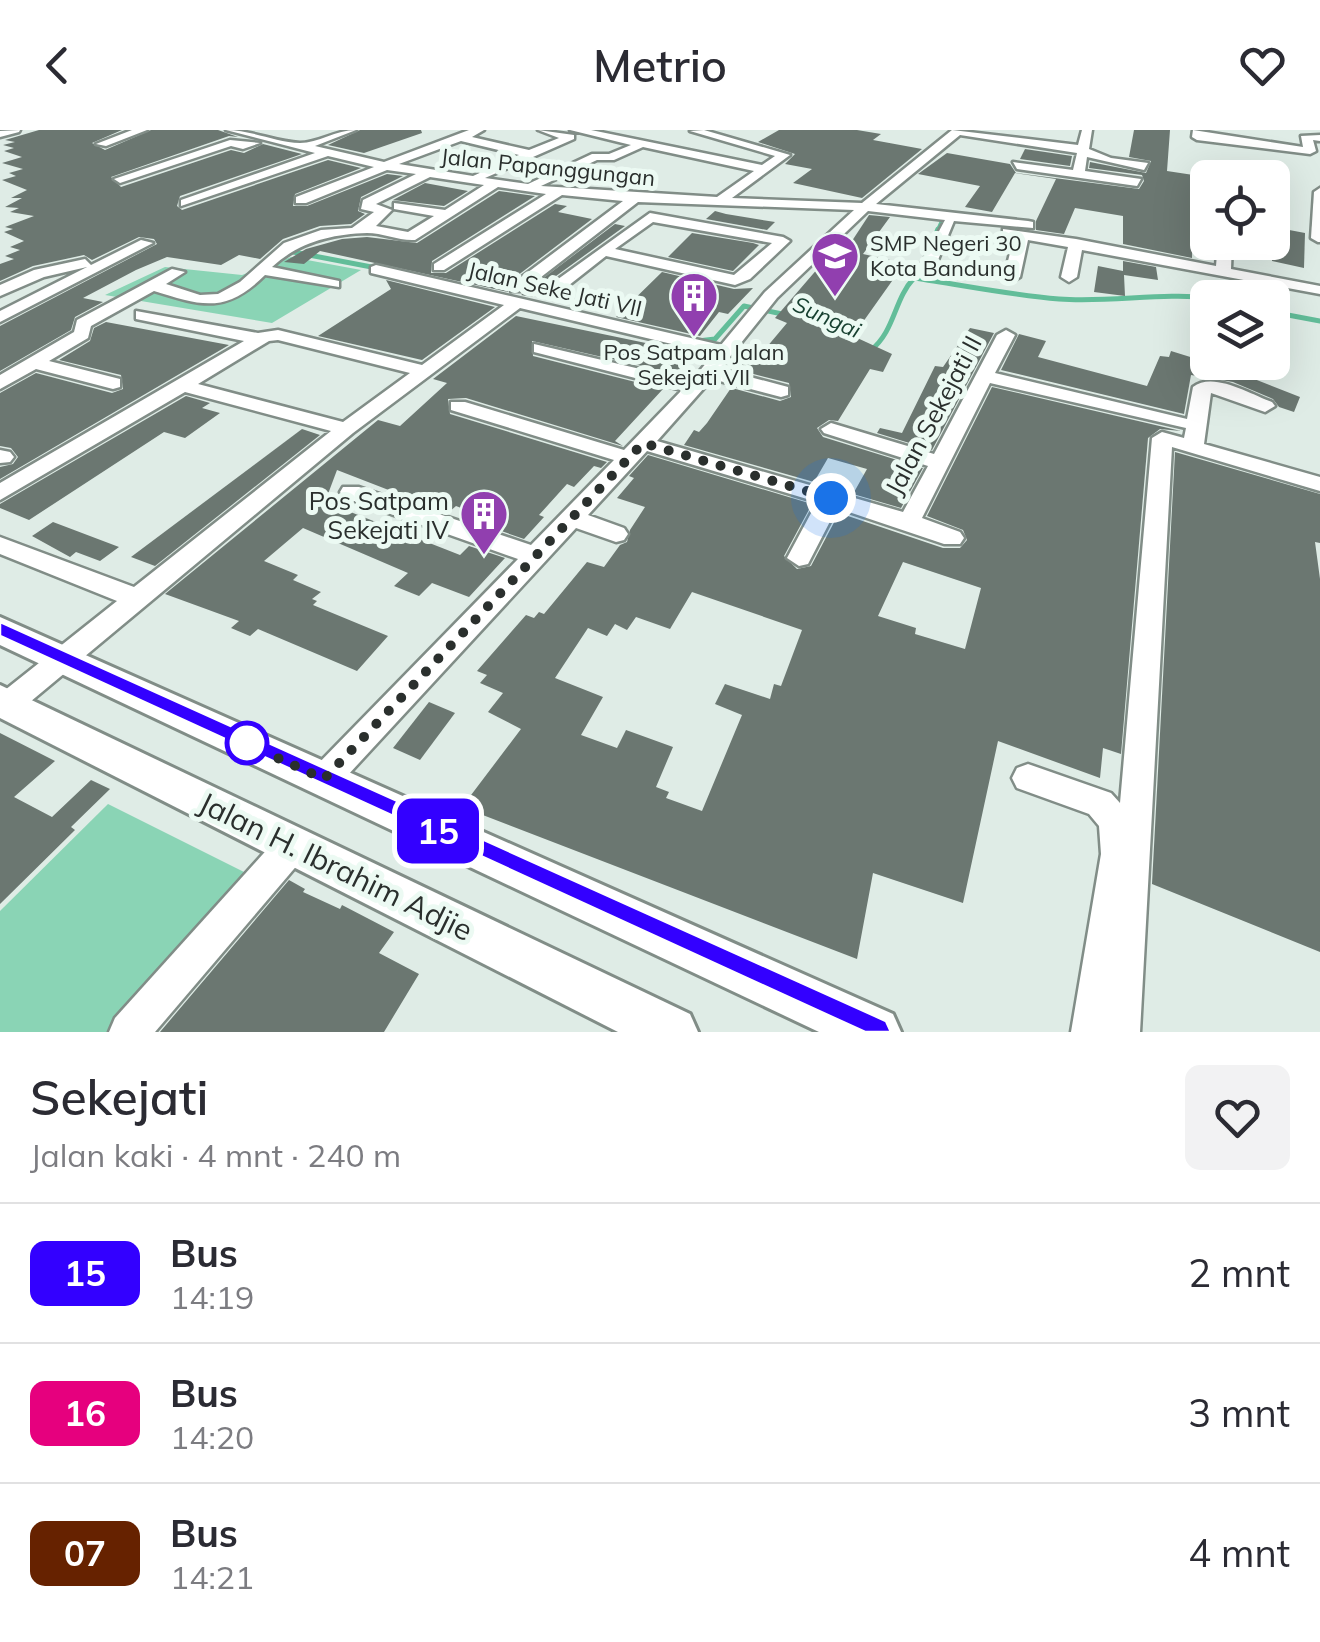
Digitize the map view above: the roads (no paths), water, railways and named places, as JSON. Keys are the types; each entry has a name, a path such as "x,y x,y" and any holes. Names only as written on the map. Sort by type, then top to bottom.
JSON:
{"main road":[{"path":"0,630 876,1032"},
{"name":"Jalan H. Ibrahim Adjie","path":"4,702 293,845 643,1026"}],"street":[{"path":"0,134 15,130"},
{"path":"102,144 142,130"},
{"path":"297,140 333,130"},
{"path":"297,140 351,130"},
{"path":"301,200 478,130"},
{"path":"487,183 440,182 363,228 410,237 531,154 570,136 543,130"},
{"path":"575,130 614,134 660,149 736,164 762,176"},
{"path":"660,149 696,130 741,141 752,136 724,130"},
{"path":"324,779 702,380 758,309 863,209 958,130 1086,150 1109,161 1144,166"},
{"path":"1078,174 1086,150 1087,130"},
{"path":"1198,130 1198,136 1310,150 1306,136"},
{"name":"Jalan Papanggungan","path":"241,131 268,139 297,140 326,153 426,174 558,192 863,209"},
{"path":"1289,134 1320,138"},
{"path":"460,137 531,154"},
{"path":"992,148 1001,137"},
{"path":"120,179 230,143 243,146 268,139"},
{"path":"720,201 762,176 787,153 740,145 741,141"},
{"path":"534,184 562,171 587,176 616,161 610,158 642,144"},
{"path":"719,174 760,150"},
{"path":"186,203 326,153"},
{"path":"1017,165 1140,183"},
{"path":"154,286 213,301 238,290 289,248 324,230 356,232 385,210 366,205 426,174"},
{"path":"680,200 702,186"},
{"path":"800,190 825,194"},
{"path":"439,267 558,192"},
{"path":"1318,238 1320,192"},
{"path":"4,702 65,660 136,598 636,198"},
{"path":"399,206 447,214"},
{"path":"863,209 949,223 1025,229"},
{"path":"863,209 1025,229 1076,243 1318,290"},
{"path":"553,290 650,216 780,237 822,250"},
{"path":"925,272 949,223"},
{"path":"1012,276 1025,229"},
{"path":"741,278 780,237"},
{"path":"0,317 146,242"},
{"path":"1068,278 1076,243"},
{"path":"0,290 48,270 83,264 114,248"},
{"path":"603,251 779,288"},
{"path":"1223,269 1224,260"},
{"path":"262,270 333,284"},
{"name":"Jalan Seke Jati VII","path":"376,270 517,295 724,351"},
{"path":"0,383 82,334 83,324 177,272"},
{"path":"142,315 261,339"},
{"name":"Jalan Sekejati II","path":"909,522 1006,334"},
{"path":"0,493 261,339 278,335 425,370"},
{"path":"540,348 702,380 781,390"},
{"path":"35,363 113,383"},
{"path":"984,376 1187,434 1320,484"},
{"path":"181,385 346,429"},
{"path":"1187,434 1202,387 1216,386 1265,406"},
{"path":"458,406 831,498 952,538"},
{"path":"831,429 941,463"},
{"path":"1120,1032 1162,438 1187,434"},
{"path":"351,492 536,556"},
{"path":"799,558 831,498"},
{"path":"572,518 616,534"},
{"path":"0,545 136,598"},
{"path":"1028,778 1100,804 1115,821 1118,854 1091,1032"},
{"path":"129,1032 293,845"}],"waterway":[{"path":"937,232 941,223"},
{"path":"929,251 938,229"},
{"name":"Sungai","path":"288,251 382,269"},
{"name":"Sungai","path":"871,350 885,334 914,278 1059,299 1190,297"},
{"name":"Sungai","path":"698,341 715,339 744,306 787,315"},
{"name":"Sungai","path":"1290,315 1320,321"}],"place":[{"name":"SMP Negeri 30 Kota Bandung","path":"835,298"},
{"name":"Pos Satpam Jalan Sekejati VII","path":"694,338"},
{"name":"Pos Satpam Sekejati IV","path":"484,556"}]}
